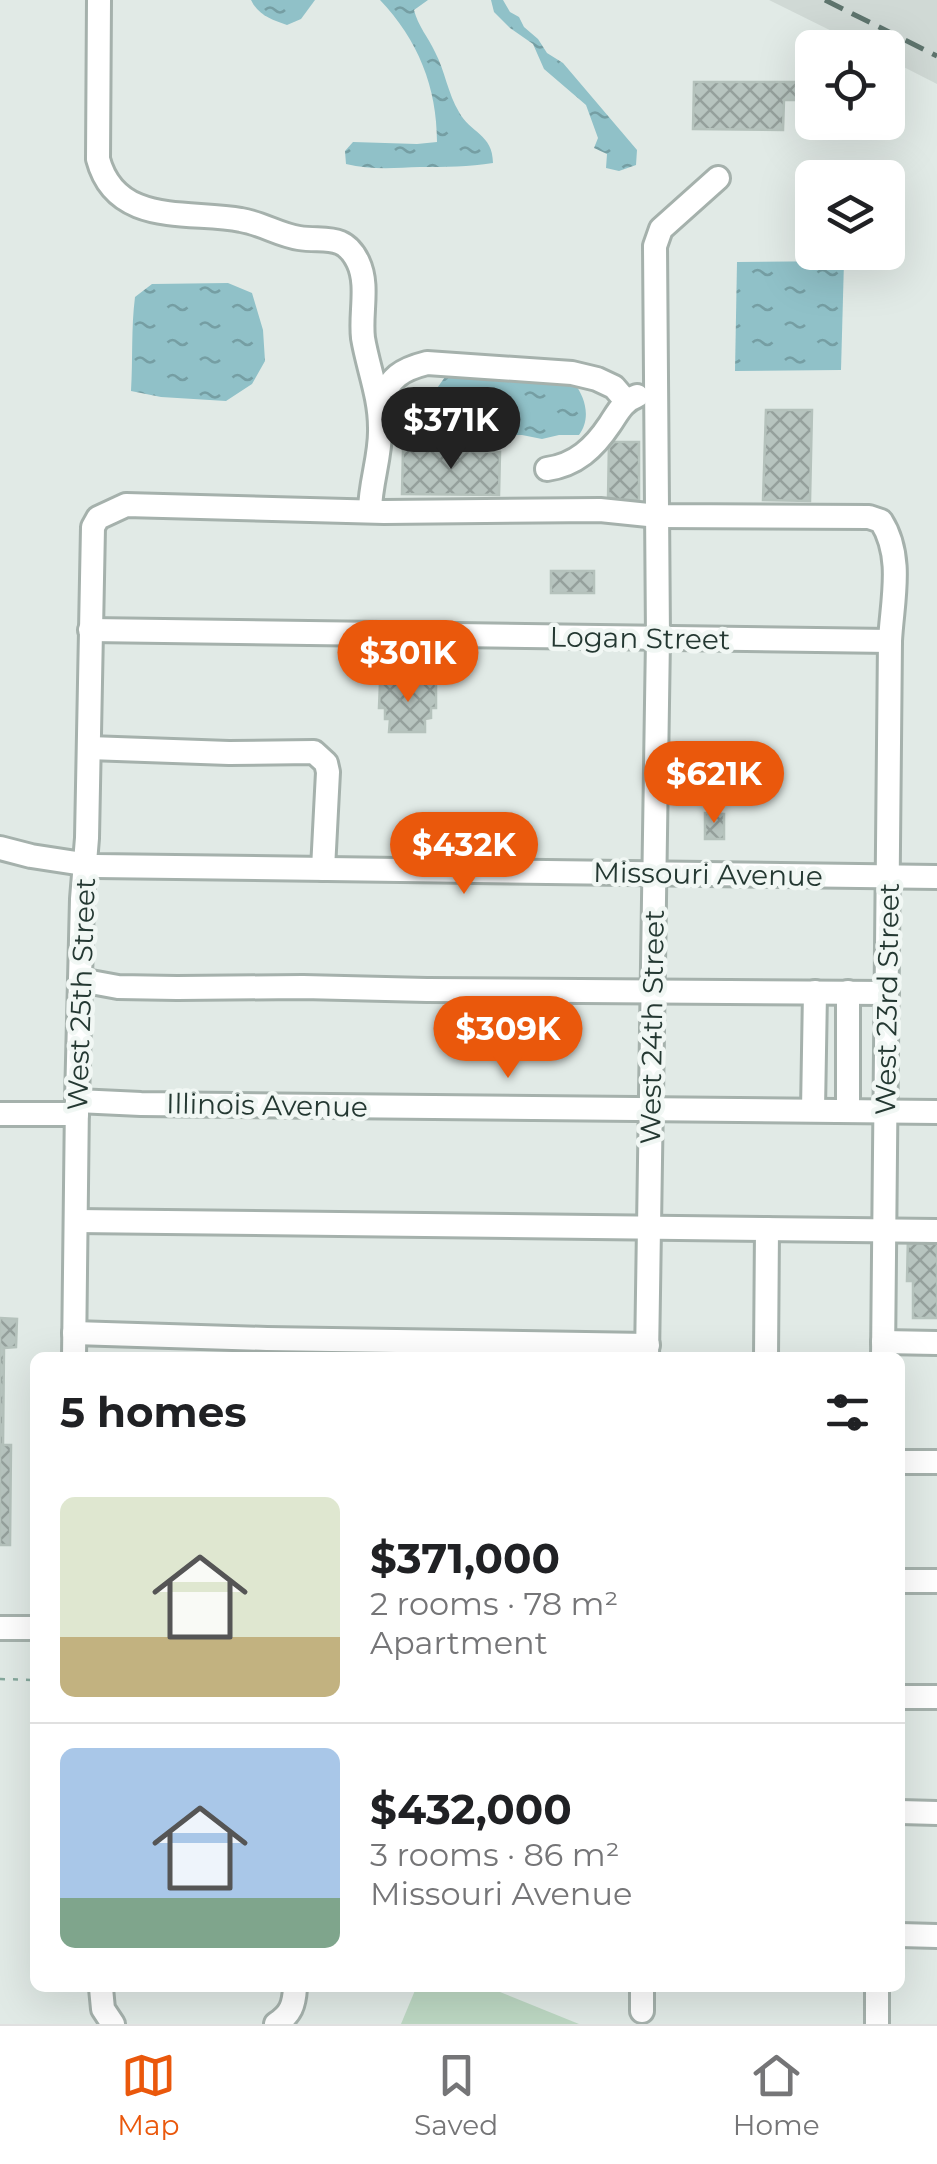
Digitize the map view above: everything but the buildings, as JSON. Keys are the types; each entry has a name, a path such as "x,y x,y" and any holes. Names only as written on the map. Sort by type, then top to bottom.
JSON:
{"street":[{"path":"100,0 97,148 101,173 120,195 161,214 236,218 294,238 334,239 350,248 360,266 363,336 378,400 380,452 370,511"},
{"name":"West 24th Street","path":"648,1351 658,638 655,246 661,229 718,178"},
{"path":"378,400 392,379 426,362 572,373 614,387 626,400"},
{"path":"547,468 564,466 596,445 626,400 655,395"},
{"name":"West 25th Street","path":"74,1352 94,495"},
{"path":"93,526 98,518 126,505 370,511 600,510 658,516"},
{"name":"West 23rd Street","path":"658,516 869,517 881,520 890,534 896,563 890,641 883,1350"},
{"name":"Logan Street","path":"90,630 890,641"},
{"path":"88,748 314,752 326,763 328,772 322,869"},
{"name":"Missouri Avenue","path":"0,848 85,864 937,876"},
{"path":"80,980 118,987 177,988 887,992"},
{"path":"814,1110 815,992"},
{"path":"848,992 848,1111"},
{"name":"Illinois Avenue","path":"0,1114 141,1104 937,1112"},
{"path":"76,1221 937,1230"},
{"path":"766,1229 766,1352"},
{"path":"74,1333 648,1351"},
{"path":"883,1350 937,1344"},
{"path":"905,1462 937,1462"},
{"path":"905,1581 937,1581"},
{"path":"0,1628 30,1628"},
{"path":"905,1697 937,1697"},
{"path":"905,1812 937,1812"},
{"path":"905,1936 937,1936"},
{"path":"101,1992 103,2008 113,2024"},
{"path":"276,2024 289,2015 294,1992"},
{"path":"876,1992 877,2024"}],"path":[{"path":"0,1679 30,1680"}],"shaded area":[{"path":"769,0 937,0 937,84 905,68 905,30 830,30"}],"green space":[{"path":"414,1992 500,1992 579,2024 401,2024"}],"water":[{"path":"251,0 315,0 301,19 287,25 262,13"},
{"path":"380,0 428,0 414,10 416,16 455,105 489,146 493,163 392,168 346,164 345,151 353,142 437,142 433,102 423,65 405,31"},
{"path":"491,0 503,0 547,53 563,63 637,150 636,165 619,171 606,168 607,154 594,148 598,138 586,105 544,69 533,44 494,12"},
{"path":"795,261 795,270 844,270 841,370 735,371 737,262"},
{"path":"228,283 252,293 263,330 265,361 252,384 226,401 131,391 135,297 152,284"},
{"path":"445,377 574,383 586,409 583,429 579,435 542,439 445,431 424,411 424,405 432,402"}],"railway":[{"path":"825,0 937,56"}]}
